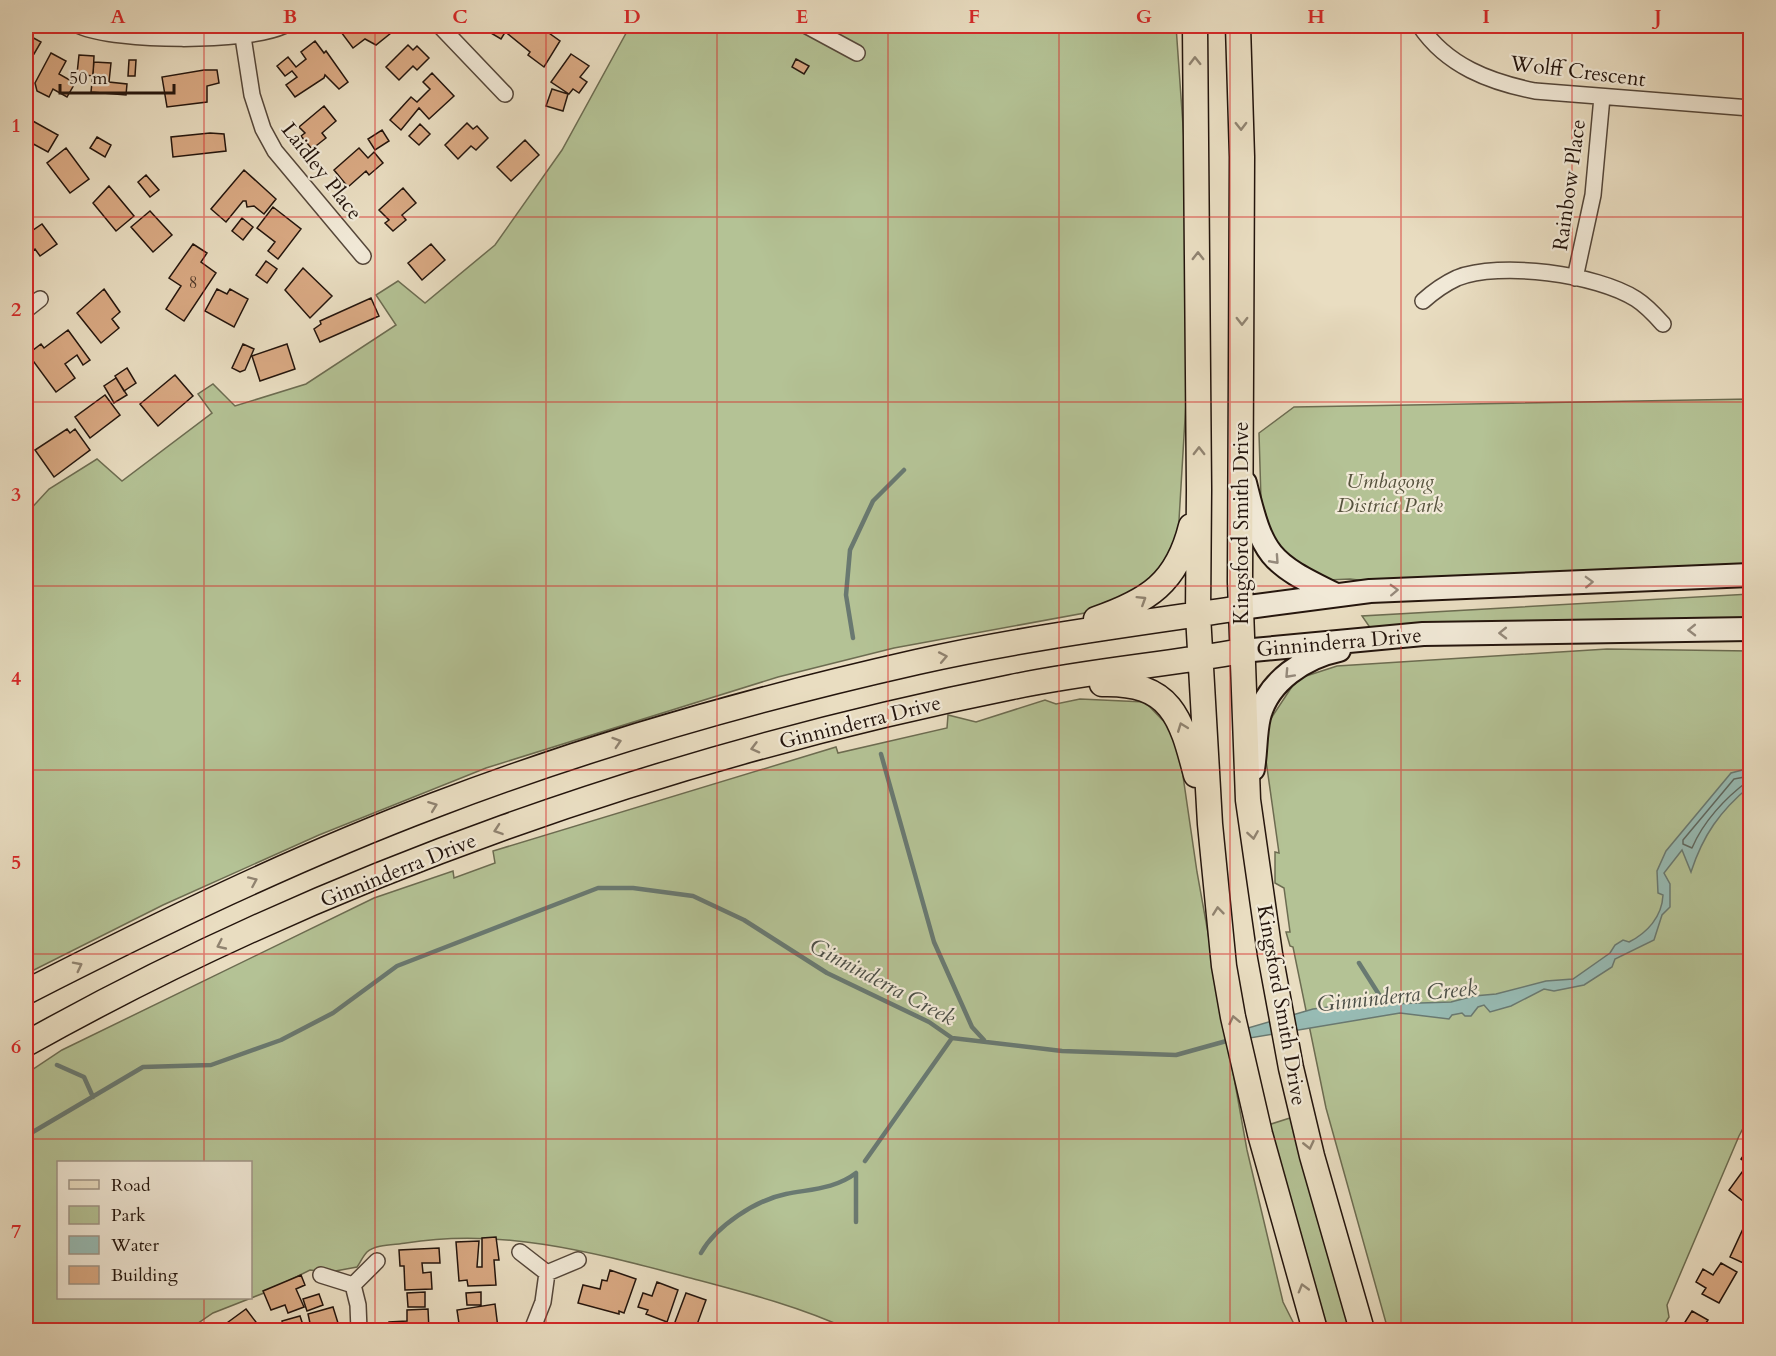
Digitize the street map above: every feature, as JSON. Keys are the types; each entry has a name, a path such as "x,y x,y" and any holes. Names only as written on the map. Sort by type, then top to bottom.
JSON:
{"main road":[{"name":"Kingsford Smith Drive","path":"1195,26 1198,615 1210,824 1224,966 1245,1073 1315,1330"},
{"name":"Kingsford Smith Drive","path":"1239,26 1242,157 1241,608 1248,800 1270,954 1291,1068 1312,1156 1362,1330"},
{"path":"1241,467 1256,528 1269,553 1282,567 1335,595"},
{"path":"1028,642 1124,610 1157,590 1181,557 1199,490"},
{"name":"Ginninderra Drive","path":"26,992 202,905 328,848 436,804 541,767 731,708 919,661 1241,608 1370,591 1750,575"},
{"name":"Ginninderra Drive","path":"26,1044 132,987 234,939 449,848 652,778 740,752 925,705 1016,686 1242,651 1423,634 1750,629"},
{"path":"1248,800 1259,717 1270,695 1296,667 1325,653 1423,634"},
{"path":"1016,686 1116,684 1131,686 1157,697 1176,715 1184,728 1210,824"}],"street":[{"path":"80,26 113,34 243,37 261,34 283,26"},
{"path":"440,26 505,94"},
{"path":"807,26 856,53"},
{"name":"Wolff Crescent","path":"1420,26 1452,59 1487,79 1535,91 1750,108"},
{"name":"Laidley Place","path":"243,37 252,94 263,129 275,151 363,256"},
{"name":"Rainbow Place","path":"1575,278 1593,195 1602,97"},
{"name":"Rainbow Place","path":"1423,301 1438,288 1457,278 1479,272 1539,271 1621,291 1635,299 1664,324"},
{"path":"26,310 40,299"},
{"path":"520,1252 547,1273"},
{"path":"547,1273 578,1260"},
{"path":"353,1285 377,1261"},
{"path":"532,1330 543,1302 547,1273"},
{"path":"321,1275 353,1285"},
{"path":"353,1285 358,1305 358,1330"}],"green space":[{"path":"630,26 1176,26 1185,154 1186,402 1178,537 1161,580 1112,608 894,648 778,677 486,768 319,835 163,905 26,974 26,514 49,489 97,459 122,481 212,413 198,394 213,384 235,406 306,384 396,325 376,295 398,281 425,303 495,245 562,150"},
{"name":"Umbagong District Park","path":"1750,399 1750,571 1375,582 1350,579 1328,580 1312,574 1276,546 1261,500 1259,433 1294,407"},
{"path":"1750,594 1750,619 1371,629 1362,616"},
{"path":"1607,649 1750,651 1750,1115 1667,1305 1669,1317 1661,1330 1388,1330 1326,1108 1293,947 1290,946 1286,932 1290,932 1284,888 1275,883 1275,852 1279,853 1262,732 1297,679 1337,666"},
{"path":"1080,699 1145,702 1177,735 1197,872 1247,1150 1283,1302 1297,1330 850,1330 774,1301 587,1252 479,1238 386,1245 367,1252 357,1267 330,1272 310,1270 252,1298 252,1161 57,1161 57,1299 249,1299 213,1313 188,1330 26,1330 26,1074 62,1050 374,898 453,871 454,878 495,863 493,851 836,747 838,753 947,728 948,715 976,722 1045,700 1056,704"},
{"path":"1293,1117 1350,1330 1324,1330 1268,1125"}],"water":[{"path":"1750,768 1750,786 1714,824 1701,846 1691,872 1682,850 1664,873 1670,884 1670,907 1662,915 1654,940 1615,959 1612,967 1584,985 1554,991 1544,989 1511,1006 1490,1012 1484,1005 1478,1007 1471,1016 1465,1016 1462,1013 1452,1015 1449,1019 1400,1013 1250,1038 1248,1028 1313,1009 1386,1000 1390,1004 1451,1002 1474,996 1496,994 1546,981 1573,979 1610,953 1615,945 1623,940 1629,942 1647,929 1657,917 1662,903 1663,895 1658,893 1657,871 1666,851 1731,773"}],"building":[{"path":"341,26 393,26 396,29 376,45 365,39 353,48 338,28"},
{"path":"479,26 509,26 501,39"},
{"path":"514,26 539,26 560,41 544,67 528,55 530,52 508,34"},
{"path":"28,35 41,42 34,54 26,50"},
{"path":"315,41 324,53 326,51 348,82 339,89 325,75 324,78 295,97 286,85 297,77 292,71 285,76 277,66 288,57 296,67 306,59 301,52"},
{"path":"408,45 413,50 417,46 429,58 417,70 413,66 399,80 386,67"},
{"path":"51,53 66,61 59,74 75,83 67,97 53,89 49,97 37,91 35,83"},
{"path":"571,54 589,66 580,77 587,82 579,93 573,89 569,94 551,82"},
{"path":"79,55 94,56 93,76 77,74"},
{"path":"796,59 809,66 804,74 792,67"},
{"path":"129,60 136,60 135,76 128,76"},
{"path":"94,62 111,63 109,82 127,84 126,95 91,92"},
{"path":"217,70 219,83 207,86 207,102 167,107 162,77"},
{"path":"432,73 454,96 429,119 419,108 401,130 390,120 411,97 417,102 430,89 423,82"},
{"path":"552,89 568,94 563,111 546,106"},
{"path":"324,106 336,121 322,133 326,138 312,149 301,136 305,133 299,127"},
{"path":"31,120 58,135 48,152 26,140 26,130"},
{"path":"467,123 473,129 477,126 488,138 476,150 471,146 458,159 445,145"},
{"path":"420,124 430,134 419,145 409,136"},
{"path":"382,130 389,141 375,150 368,139"},
{"path":"224,134 226,151 173,157 171,137"},
{"path":"97,137 111,145 105,157 90,148"},
{"path":"525,140 539,155 511,181 497,167"},
{"path":"66,148 89,179 70,193 47,163"},
{"path":"359,148 368,158 374,152 383,163 369,175 366,171 348,187 334,170"},
{"path":"244,170 276,199 264,214 254,206 247,207 246,201 243,201 226,222 211,209"},
{"path":"146,175 159,190 150,197 138,182"},
{"path":"109,186 134,216 116,231 93,203"},
{"path":"403,188 416,203 402,215 406,220 393,231 385,223 389,220 379,210"},
{"path":"273,207 301,229 278,259 268,251 275,242 257,228"},
{"path":"150,211 172,235 153,252 131,227"},
{"path":"242,218 253,227 243,240 232,231"},
{"path":"42,224 57,244 40,256 35,249 26,256 26,235"},
{"path":"193,244 207,253 201,262 216,273 184,321 166,309 181,286 169,278"},
{"path":"431,244 445,260 422,280 408,263"},
{"path":"266,261 277,269 267,283 256,275"},
{"path":"303,268 332,296 310,318 285,290"},
{"path":"104,289 120,312 112,319 119,328 101,343 77,313"},
{"path":"217,289 227,294 230,289 248,299 234,327 205,311"},
{"path":"371,298 379,316 320,342 314,329 321,324 320,321"},
{"path":"68,330 90,360 83,365 77,355 65,364 75,378 56,392 28,354 41,344 44,348"},
{"path":"243,344 254,349 245,370 240,372 232,368"},
{"path":"287,344 295,369 260,381 252,356"},
{"path":"26,361 33,371 26,377"},
{"path":"127,368 136,383 124,391 115,376"},
{"path":"175,375 193,396 158,426 140,404"},
{"path":"116,378 127,395 114,403 104,386"},
{"path":"105,395 120,415 90,438 75,417"},
{"path":"67,429 70,433 75,429 90,450 54,477 35,450"},
{"path":"26,434 33,445 26,450"},
{"path":"1750,1146 1750,1192 1743,1201 1729,1190 1748,1164 1741,1159"},
{"path":"1748,1218 1750,1219 1750,1266 1730,1257"},
{"path":"496,1237 499,1260 494,1260 496,1285 468,1286 467,1280 459,1281 456,1242 479,1241 477,1267 482,1267 482,1238"},
{"path":"439,1248 440,1263 422,1263 423,1273 431,1272 432,1289 405,1290 404,1266 400,1266 399,1250"},
{"path":"1721,1263 1737,1272 1719,1303 1702,1294 1706,1288 1696,1282 1703,1269 1713,1275"},
{"path":"610,1270 636,1279 624,1313 619,1311 619,1314 578,1303 583,1285 600,1289 602,1280 607,1281"},
{"path":"301,1275 305,1285 296,1289 304,1307 288,1313 285,1305 271,1310 263,1291"},
{"path":"657,1282 678,1290 667,1322 646,1314 648,1310 638,1307 643,1293 652,1296"},
{"path":"425,1292 425,1307 408,1307 407,1293"},
{"path":"481,1292 481,1305 467,1305 466,1293"},
{"path":"686,1293 706,1300 695,1330 672,1330"},
{"path":"319,1294 323,1305 307,1311 303,1299"},
{"path":"495,1304 498,1328 460,1330 457,1310"},
{"path":"333,1307 338,1323 331,1325 333,1330 284,1330 282,1321 300,1316 303,1325 310,1323 308,1314"},
{"path":"246,1309 262,1330 222,1330 220,1328"},
{"path":"428,1309 429,1330 389,1330 389,1322 407,1321 407,1310"},
{"path":"1692,1311 1708,1320 1701,1330 1680,1330"},
{"path":"571,1323 595,1330 569,1330"}],"waterway":[{"path":"853,638 846,595 850,550 873,501 904,470"},
{"path":"881,754 934,942 972,1027 984,1040"},
{"name":"Ginninderra Creek","path":"26,1136 143,1067 211,1065 281,1040 333,1013 397,966 598,888 633,888 693,896 744,920 827,973 929,1022 952,1038 1062,1051 1176,1055 1230,1040"},
{"path":"1359,963 1385,1004"},
{"path":"865,1161 952,1038"},
{"path":"57,1065 84,1077 93,1097"},
{"path":"856,1173 856,1222"},
{"path":"701,1253 716,1233 750,1208 774,1197 831,1185 856,1173"}]}
